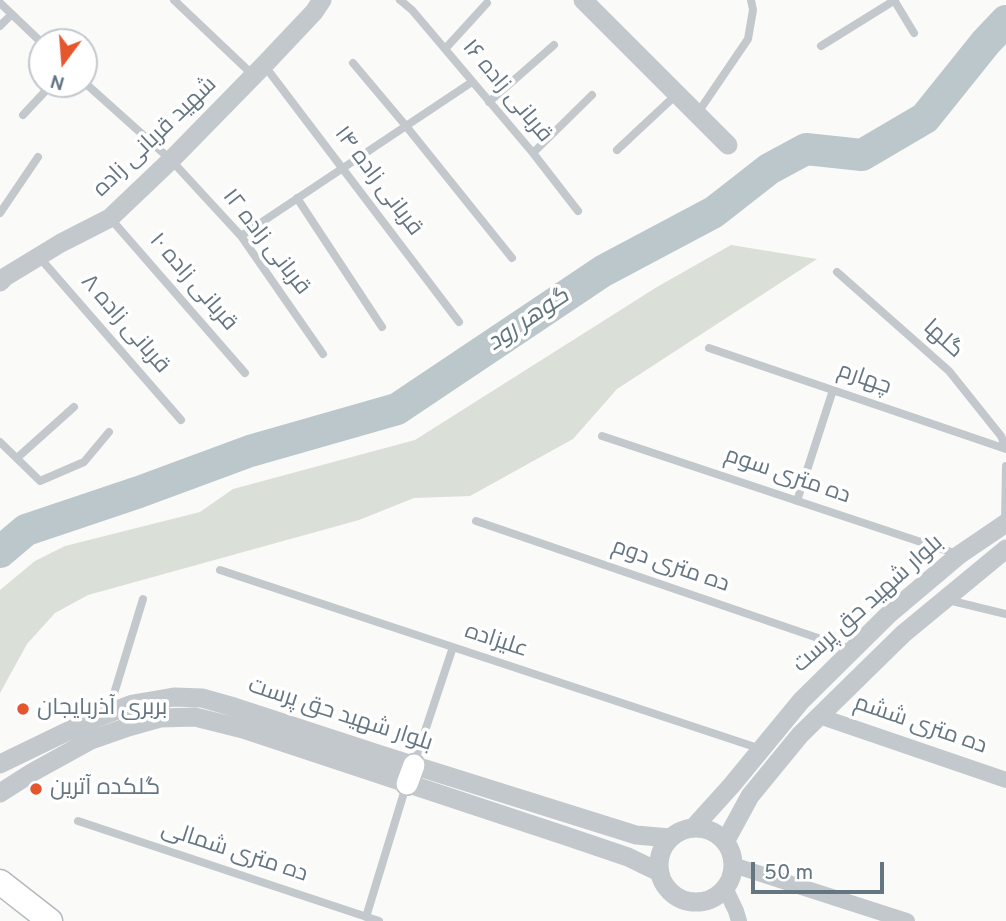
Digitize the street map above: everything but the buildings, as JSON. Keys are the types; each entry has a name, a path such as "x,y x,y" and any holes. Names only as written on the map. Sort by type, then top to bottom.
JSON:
{"highway":[{"path":"0,882 50,921"}],"street":[{"name":"شهید قربانی زاده","path":"1,279 110,218 259,71 322,0"},
{"path":"583,0 728,145"},
{"name":"بلوار شهید حق پرست","path":"692,828 731,786 801,701 889,614 960,555 1006,524"},
{"name":"بلوار شهید حق پرست","path":"725,842 750,796 800,734 903,634 1006,550"},
{"path":"853,650 869,667"},
{"name":"بلوار شهید حق پرست","path":"0,764 133,704 174,696 202,698 234,706 628,857 659,872"},
{"name":"ده متری ششم","path":"819,716 1006,780"},
{"name":"بلوار شهید حق پرست","path":"0,793 91,740 160,718 195,717 636,835 670,838"},
{"path":"692,828 705,829 725,842 731,853 731,877 725,888 716,896 693,902 681,899 663,883 659,872 659,859 670,838 692,828"},
{"path":"733,865 907,921"},
{"path":"725,888 739,921"}],"lane":[{"name":"قربانی زاده ۱۴","path":"174,0 259,71 342,168 459,322"},
{"name":"قربانی زاده ۱۶","path":"400,0 412,10 533,153 578,211"},
{"path":"697,114 748,39 753,10 751,0"},
{"path":"821,46 895,0 914,33"},
{"path":"0,3 28,29"},
{"path":"445,50 487,3"},
{"path":"0,26 12,14"},
{"path":"489,102 554,45"},
{"path":"353,63 512,258"},
{"path":"241,236 472,82"},
{"path":"617,150 677,94"},
{"name":"قربانی زاده ۱۲","path":"98,95 171,160 241,236 324,354"},
{"path":"533,153 592,95"},
{"path":"23,115 39,98"},
{"path":"0,213 38,156"},
{"path":"297,198 382,327"},
{"name":"قربانی زاده ۱۰","path":"110,218 245,373"},
{"name":"قربانی زاده ۸","path":"39,257 181,419"},
{"name":"گلها","path":"837,272 950,371 1001,436 1006,449"},
{"name":"چهارم","path":"709,348 1006,449"},
{"path":"797,501 833,390"},
{"path":"17,458 74,407"},
{"path":"0,442 40,481 84,462 109,432"},
{"name":"ده متری سوم","path":"602,436 960,555"},
{"path":"1006,466 1006,524"},
{"name":"ده متری دوم","path":"475,521 853,650"},
{"name":"علیزاده","path":"220,570 761,749"},
{"path":"108,713 143,599"},
{"path":"945,599 1006,614"},
{"path":"366,917 453,647"},
{"name":"ده متری شمالی","path":"78,821 379,921"}],"shaded area":[{"path":"731,245 817,259 617,389 573,439 470,496 414,498 359,520 88,595 55,613 27,644 0,693 0,590 35,561 65,546 200,512 233,489 415,440 657,287"}],"waterway":[{"name":"گوهر رود","path":"0,552 26,530 250,451 397,409 603,271 714,212 769,169 806,149 862,155 925,118 1006,21"}],"place":[{"name":"بربری آذربایجان","path":"23,709"},
{"name":"گلکده آترین","path":"36,789"}]}
